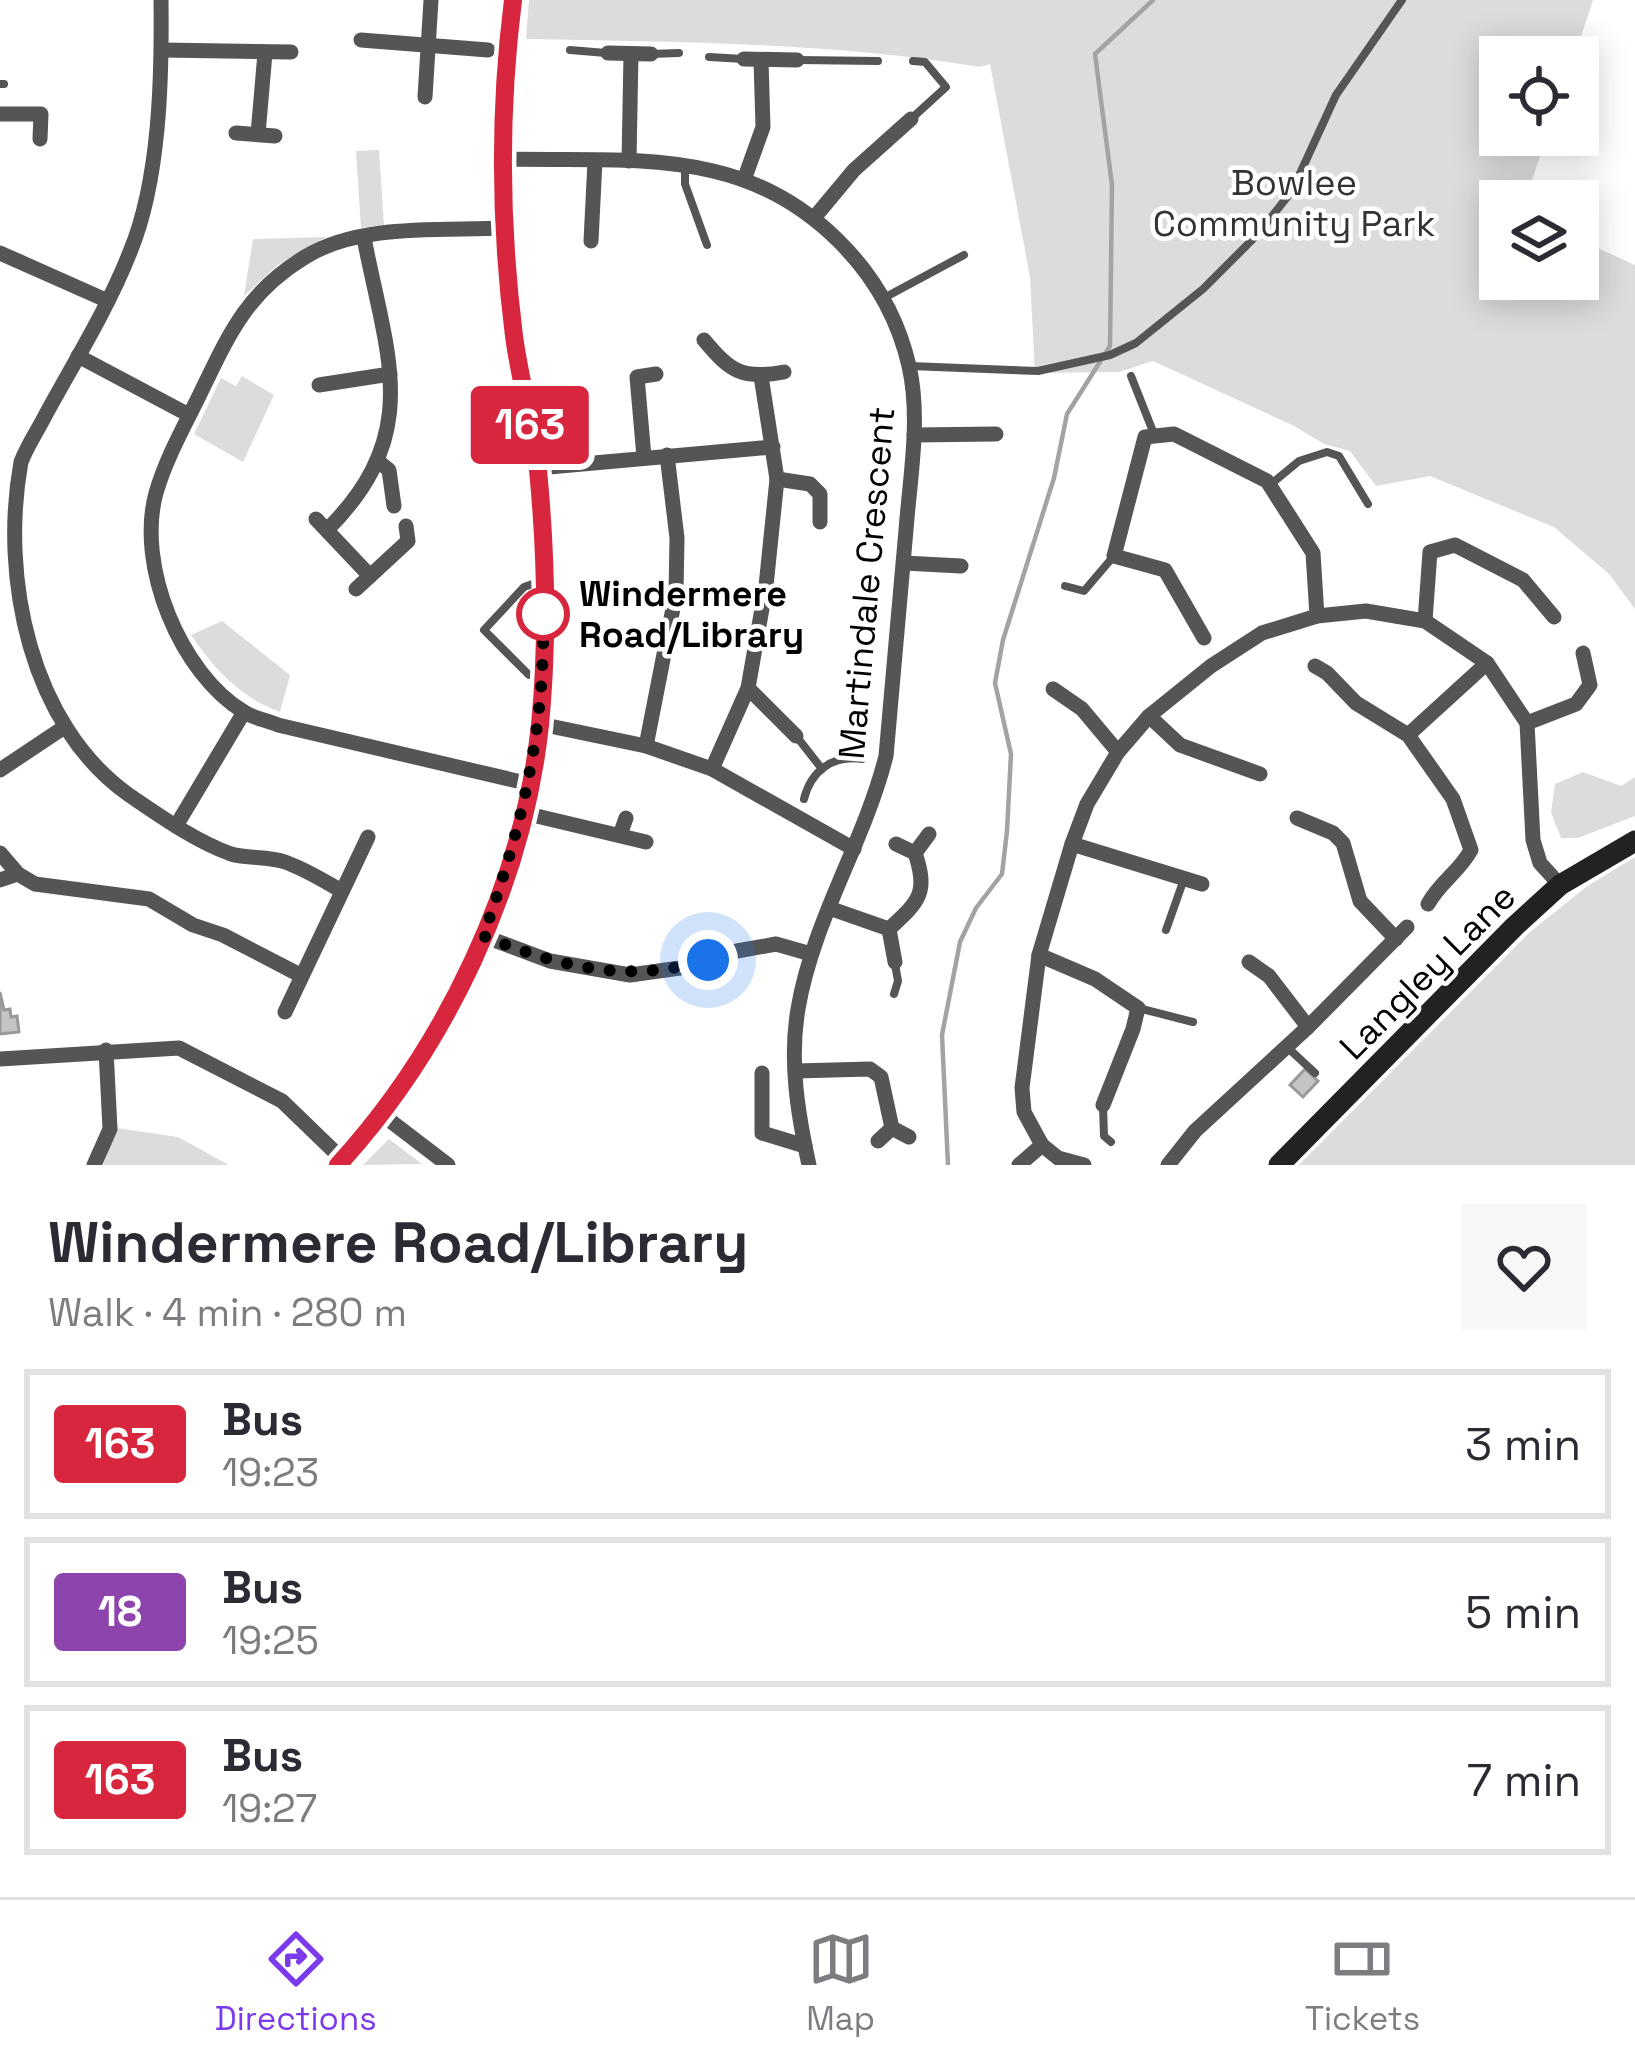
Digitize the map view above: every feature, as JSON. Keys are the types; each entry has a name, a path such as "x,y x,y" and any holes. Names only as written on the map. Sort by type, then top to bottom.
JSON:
{"street":[{"path":"161,0 162,50 149,183 132,248 20,463 4,574 20,646 63,728 87,757 124,791 176,826 233,854 283,861 342,890"},
{"path":"425,97 430,0"},
{"path":"0,1059 179,1048 282,1101 341,1162 435,1034 483,936 524,813 540,724 542,676 538,468 515,339 504,228 514,0"},
{"path":"362,40 488,50"},
{"path":"162,50 291,52"},
{"path":"236,133 267,135 265,53"},
{"path":"608,53 651,54"},
{"path":"629,161 631,54"},
{"path":"744,180 763,127 752,60 797,60"},
{"path":"0,114 40,114 40,139"},
{"path":"814,218 854,170 911,118"},
{"path":"886,142 899,158"},
{"name":"Martindale Crescent","path":"504,159 629,161 744,180 814,218 853,256 882,299 909,366 914,435 886,756 876,796 811,954 796,1013 796,1107 809,1165"},
{"path":"591,242 595,161"},
{"path":"504,228 335,243 308,255 256,296 236,319 155,496 152,558 171,622 197,667 244,712 530,784"},
{"path":"364,238 390,374 388,432 380,462 357,500 321,525 370,576"},
{"path":"0,253 108,301"},
{"path":"704,340 729,370 760,376 784,371"},
{"path":"78,356 189,416"},
{"path":"320,385 390,374"},
{"path":"644,457 637,377 656,374"},
{"path":"712,769 748,688 766,586 777,479 760,376"},
{"path":"914,435 974,442 996,434"},
{"path":"1204,638 1165,570 1114,556 1145,436 1174,434 1270,485 1312,553 1317,616"},
{"path":"538,468 773,447"},
{"path":"646,746 676,593 677,538 667,455"},
{"path":"380,462 389,470 394,506"},
{"path":"777,479 810,484 820,494 820,522"},
{"path":"356,589 408,542 406,526"},
{"path":"1425,622 1430,552 1455,545 1523,580 1554,617"},
{"path":"904,563 935,573 961,566"},
{"path":"1084,1165 1058,1158 1042,1145 1024,1112 1022,1088 1039,955 1072,844 1118,752 1149,716 1262,633 1317,616 1366,611 1425,622 1487,663 1527,723 1533,840 1540,862 1560,885"},
{"path":"1527,723 1576,704 1590,685 1583,653"},
{"path":"1408,735 1487,663"},
{"path":"1315,666 1356,703 1408,735 1453,799 1471,850 1462,868 1441,881 1428,904"},
{"path":"748,688 796,736"},
{"path":"1053,689 1082,709 1118,752"},
{"path":"176,826 244,712"},
{"path":"1149,716 1180,745 1260,774"},
{"path":"540,724 646,746 712,769 854,849"},
{"path":"0,770 63,728"},
{"path":"524,813 646,842"},
{"path":"620,835 626,818"},
{"path":"1168,1165 1195,1131 1401,933 1360,901 1343,843 1334,832 1298,818"},
{"path":"889,929 915,905 922,889 915,853 929,835"},
{"path":"285,1012 368,837"},
{"name":"Langley Lane","path":"1280,1165 1560,885 1635,842"},
{"path":"896,844 915,853"},
{"path":"1072,844 1202,884"},
{"path":"0,853 35,884 149,899 193,926 224,935 300,975"},
{"path":"0,880 19,874"},
{"path":"829,908 889,929"},
{"path":"889,929 895,962"},
{"path":"483,936 550,961 630,975 776,944 811,954"},
{"path":"1039,955 1095,979 1138,1008 1103,1105"},
{"path":"1249,962 1269,976 1308,1027"},
{"path":"94,1165 110,1129 106,1050"},
{"path":"796,1071 870,1070 881,1077 892,1128 909,1137"},
{"path":"762,1073 762,1133 805,1146"},
{"path":"380,1112 448,1165"},
{"path":"878,1142 892,1128"},
{"path":"1014,1161 1042,1145"}],"lane":[{"path":"909,366 1038,371 1110,355 1136,343 1203,289 1257,235 1292,191 1336,94 1402,0"},
{"path":"570,50 608,53"},
{"path":"651,54 679,52"},
{"path":"709,57 752,60"},
{"path":"797,60 878,62"},
{"path":"911,118 946,87 925,62 913,61"},
{"path":"685,167 685,184 706,245"},
{"path":"882,299 964,255"},
{"path":"1131,376 1155,436"},
{"path":"1270,485 1299,461 1328,452 1339,456 1368,505"},
{"path":"1065,586 1084,591 1114,556"},
{"path":"542,676 529,675 484,630 524,586 543,580"},
{"path":"796,736 822,769"},
{"path":"804,799 808,783 822,769 844,757 862,759"},
{"path":"1166,930 1184,878"},
{"path":"894,994 895,962"},
{"path":"1138,1008 1193,1022"},
{"path":"1287,1047 1315,1072"},
{"path":"1103,1105 1104,1136 1111,1142"}],"green space":[{"name":"Bowlee Community Park","path":"529,0 1593,0 1581,36 1479,36 1479,156 1540,156 1532,180 1479,180 1479,300 1599,300 1599,249 1635,265 1635,609 1609,574 1554,527 1430,476 1376,486 1350,451 1324,444 1153,361 1119,372 1035,373 1030,277 990,64 980,67 867,52 753,45 526,39"},
{"path":"379,150 384,225 361,228 356,151"},
{"path":"327,237 279,264 244,296 253,239"},
{"path":"242,376 274,395 243,462 194,434 221,378 236,386"},
{"path":"222,621 290,675 280,712 229,681 191,635"},
{"path":"1583,772 1621,786 1635,777 1635,816 1578,838 1561,838 1551,812 1555,784"},
{"path":"1635,857 1635,1165 1299,1165 1530,932 1586,887"},
{"path":"116,1128 178,1137 229,1165 103,1165"},
{"path":"389,1139 422,1164 363,1165"}],"building":[{"path":"0,992 4,1010 17,1016 19,1032 0,1034"},
{"path":"1305,1069 1318,1081 1303,1097 1290,1085"}],"waterway":[{"path":"948,1165 942,1035 960,942 976,908 1002,874 1007,831 1011,754 995,683 1003,640 1054,478 1067,414 1110,346 1112,185 1095,54 1153,0"}],"bus line":[{"name":"163","path":"338,1165 435,1034 483,936 524,813 540,724 544,634 538,468 515,339 504,228 513,0"}],"place":[{"name":"Windermere Road/Library","path":"543,614"}],"route":[{"path":"543,614 543,607 540,724 530,784 506,875 483,936 550,961 630,975 708,960"}]}
